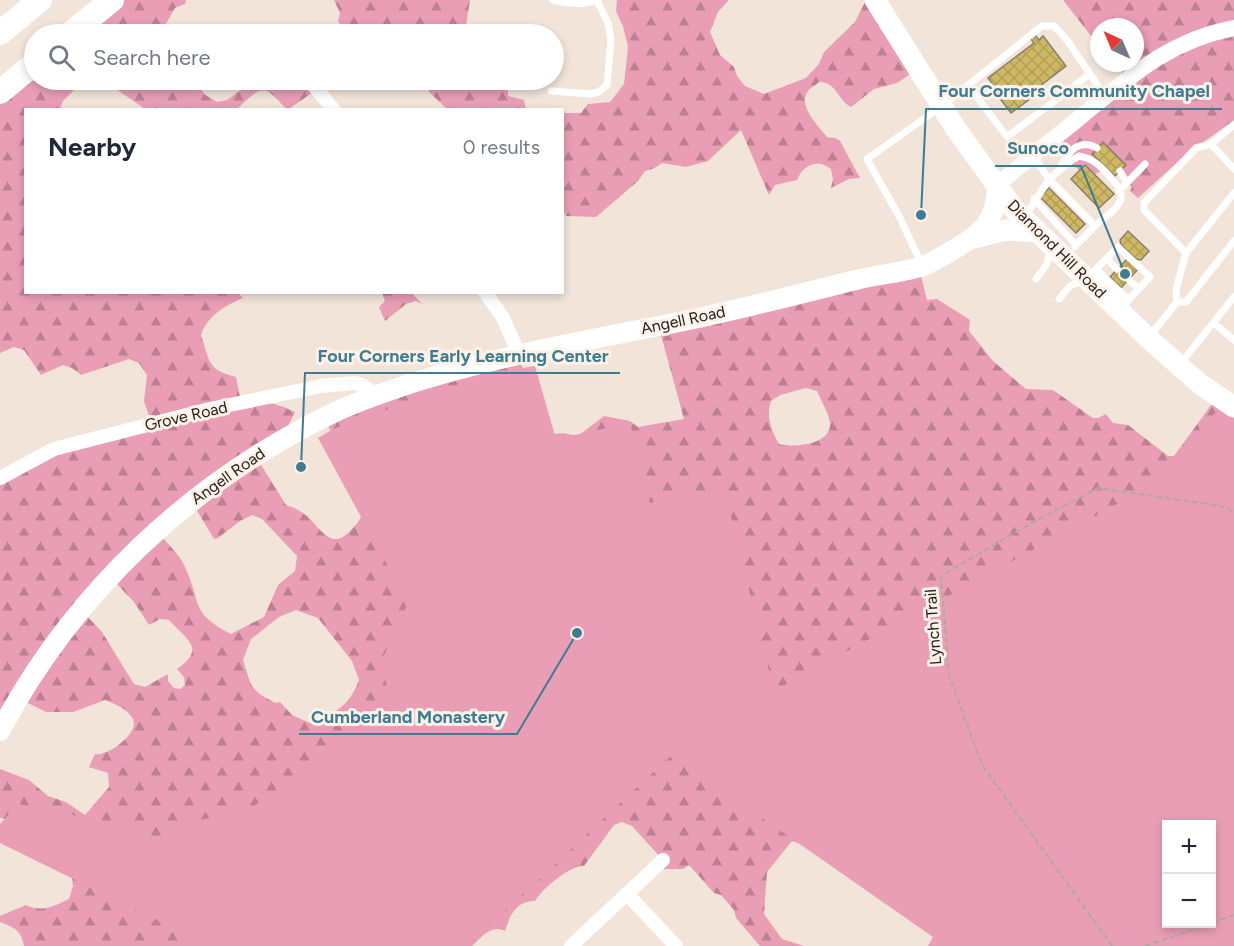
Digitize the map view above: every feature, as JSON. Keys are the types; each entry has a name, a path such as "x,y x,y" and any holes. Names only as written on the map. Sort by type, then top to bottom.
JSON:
{"highway":[{"path":"0,33 40,0"},
{"path":"82,24 112,0"},
{"path":"0,92 24,72"}],"main road":[{"name":"Diamond Hill Road","path":"875,0 978,161 997,186 1055,232 1091,274 1124,305 1148,338 1179,366 1234,407"},
{"name":"Angell Road","path":"0,731 39,665 100,587 192,500 271,446 335,412 376,394 449,371 519,354 681,322 922,266 974,238 992,218 997,198 997,186"},
{"path":"974,238 1006,230 1055,232"}],"street":[{"path":"997,186 1032,154 1137,71 1177,45 1196,37 1234,28"},
{"path":"317,90 332,108"},
{"path":"486,294 503,318 519,354"},
{"name":"Grove Road","path":"0,478 54,449 210,409 322,386 355,383 376,394"},
{"path":"571,946 663,860"},
{"path":"627,894 676,946"}],"lane":[{"path":"551,91 590,94 599,92 606,85 611,39 608,23 598,0 580,3 553,0"},
{"path":"922,266 900,218 867,159 942,106 1042,26 1054,26 1067,40 1105,96"},
{"path":"968,85 1007,137 1090,74"},
{"path":"1186,253 1144,210 1144,203 1196,148 1211,144 1234,125"},
{"path":"1058,171 1066,156 1078,146 1088,143 1097,148"},
{"path":"1211,144 1234,169"},
{"path":"1032,154 1060,195 1095,226"},
{"path":"1034,199 1049,179 1079,156 1092,159 1119,191 1121,199 1116,207 1095,226 1055,232"},
{"path":"1119,191 1145,164"},
{"path":"1120,171 1127,183"},
{"path":"1148,338 1177,302 1176,290 1186,253 1234,194"},
{"path":"1034,199 1046,208 1055,232 1047,264 1036,279"},
{"path":"1034,199 1055,232"},
{"path":"1177,302 1186,302 1234,241"},
{"path":"1059,299 1070,286 1091,274 1118,247 1150,278 1124,305"},
{"path":"1107,259 1117,269"},
{"path":"1129,280 1139,290"},
{"path":"1179,366 1234,297"},
{"path":"1214,322 1234,340"}],"path":[{"name":"Lynch Trail","path":"1112,946 982,765 949,675 941,576 1028,525 1098,488 1221,506 1234,512"},
{"path":"1216,921 1234,915"},
{"path":"1145,946 1197,928"}],"green space":[{"path":"123,0 186,0 185,4 175,8 166,24 89,24"},
{"path":"334,0 470,0 466,24 340,24 338,22 340,13"},
{"path":"617,0 729,0 718,12 710,32 720,55 734,67 737,76 745,86 764,94 806,78 819,64 824,52 855,22 866,0 918,69 897,83 874,89 851,107 830,85 825,83 819,82 808,91 805,103 810,116 827,137 840,141 860,178 849,179 831,188 833,179 831,169 816,164 803,170 797,180 775,185 769,195 741,130 708,161 686,167 662,163 645,171 638,181 596,217 566,216 564,212 564,113 581,113 588,104 610,102 624,84 628,47 623,26 616,11"},
{"path":"1063,0 1234,0 1234,120 1183,157 1138,198 1130,191 1132,187 1112,165 1094,175 1087,173 1071,164 1055,144 1130,81 1122,72 1144,72 1144,18 1090,18 1090,34"},
{"path":"24,77 24,90 74,90 63,101 60,108 24,108 24,294 239,294 243,298 218,312 204,328 201,335 208,358 219,371 236,377 241,402 269,403 295,412 284,435 258,460 286,505 303,513 332,539 343,537 350,531 360,520 363,511 344,486 351,473 326,422 516,358 523,368 522,387 546,435 563,433 578,436 604,416 630,421 638,427 684,419 659,328 921,276 927,300 937,299 970,320 969,331 993,361 1026,389 1053,390 1093,418 1106,414 1113,423 1128,425 1168,456 1174,456 1217,397 1234,408 1234,854 1216,829 1216,820 1162,820 1162,824 848,859 792,841 767,872 764,914 782,939 804,946 760,946 736,918 734,910 721,895 714,893 689,865 683,869 662,869 661,858 632,826 622,822 614,825 584,866 571,869 557,879 535,901 518,906 505,931 491,930 472,946 24,946 19,933 0,922 0,916 26,905 43,908 69,899 73,886 69,854 23,822 0,818 0,769 29,780 48,796 66,802 85,815 109,787 108,773 89,767 95,754 107,752 121,743 132,731 134,725 128,712 105,700 73,712 46,712 21,701 0,741 0,485 35,462 152,425 144,401 147,375 139,363 129,359 81,375 63,365 41,375 24,350 14,347 0,353 0,97","holes":["806,388 817,391 830,423 825,436 802,445 779,444 769,418 771,401 780,395","193,504 214,539 252,515 262,519 297,556 295,571 278,585 264,617 231,634 202,613 183,563 158,533","115,582 134,602 149,625 160,619 169,620 191,644 191,655 177,669 184,677 185,685 180,689 174,688 168,681 168,674 145,687 134,684 102,632 84,613","296,610 318,618 352,661 359,680 346,703 327,716 310,723 292,715 280,702 276,703 256,691 250,682 243,660 251,639 279,617"]},
{"path":"117,90 202,90 217,102 227,100 240,90 312,90 313,92 290,108 285,108 267,91 262,91 257,92 238,108 144,108"},
{"path":"428,90 508,90 508,96 524,100 526,108 446,108"},
{"path":"382,294 413,294 422,304 416,301 406,304 385,321 379,307 385,301"},
{"path":"535,366 556,439 630,423 650,503 724,488 774,691 1119,503 1156,475 1218,410 1234,422 1234,946 928,946 933,937 672,755 467,946 204,946 157,920 0,843 0,824 18,804 134,827 161,841 182,822 218,817 250,808 294,782 346,741 389,694 381,662 408,603 318,438 333,429 485,375"}],"building":[{"path":"1035,35 1039,40 1043,36 1066,66 1027,96 1030,99 1011,113 995,92 997,90 988,78 1034,43 1030,38"},
{"path":"1103,142 1126,165 1115,176 1092,154"},
{"path":"1085,165 1114,194 1099,208 1071,179"},
{"path":"1049,188 1085,224 1076,233 1040,197"},
{"path":"1128,231 1149,251 1141,260 1136,259 1121,245 1120,240"},
{"path":"1127,259 1138,269 1121,288 1110,277"}],"place":[{"name":"Four Corners Community Chapel","path":"921,215"},
{"name":"Sunoco","path":"1125,274"},
{"name":"Four Corners Early Learning Center","path":"301,467"},
{"name":"Cumberland Monastery","path":"577,633"}]}
